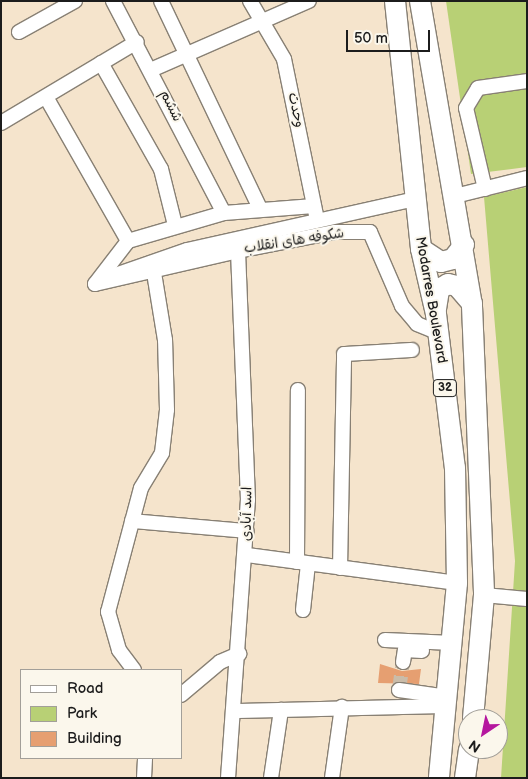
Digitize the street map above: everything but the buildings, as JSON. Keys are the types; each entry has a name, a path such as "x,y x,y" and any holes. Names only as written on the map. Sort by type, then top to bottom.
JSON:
{"highway":[{"name":"Modarres Boulevard","path":"395,1 421,250 437,324 455,468 457,582 439,778"},
{"name":"32","path":"420,1 464,245 472,303 484,595 474,709"},
{"path":"421,250 441,262 453,259 464,245"},
{"path":"437,324 436,296 448,284 457,286 472,303"},
{"path":"465,778 468,759"}],"street":[{"path":"20,32 75,1"},
{"name":"ششم","path":"113,1 152,69 224,213"},
{"path":"161,1 260,209"},
{"name":"وحدت","path":"250,1 284,59 315,212"},
{"path":"152,69 260,20 309,1"},
{"path":"1,123 137,42"},
{"path":"101,63 161,169 175,225"},
{"path":"485,189 466,108 478,88 527,81"},
{"path":"46,97 128,241 95,284"},
{"path":"455,196 527,178"},
{"name":"شکوفه های انقلاب","path":"95,284 135,265 315,212 416,198"},
{"name":"شکوفه های انقلاب","path":"128,241 175,225 224,213 260,209 315,212"},
{"name":"شکوفه های انقلاب","path":"95,284 154,273 238,251 335,232 370,232 402,306 417,324 437,324"},
{"name":"اسد آبادی","path":"228,778 247,555 247,419 238,251"},
{"path":"133,669 119,650 108,612 141,488 162,453 167,410 165,340 154,273"},
{"path":"340,568 344,354 412,350"},
{"path":"298,390 303,610"},
{"path":"132,521 247,531"},
{"path":"247,555 457,582"},
{"path":"484,595 527,599"},
{"path":"385,640 452,648"},
{"path":"403,662 405,650 452,648"},
{"path":"182,694 220,662 239,654"},
{"path":"400,690 447,701"},
{"path":"235,711 447,701"},
{"path":"332,778 342,707"},
{"path":"271,778 281,710"},
{"path":"144,778 145,759"}],"green space":[{"path":"446,1 527,1 527,167 471,174"},
{"path":"527,187 527,778 501,778 502,759 508,759 508,709 505,709 515,561 484,197"}],"tunnel":[{"path":"399,690 403,662"}]}
